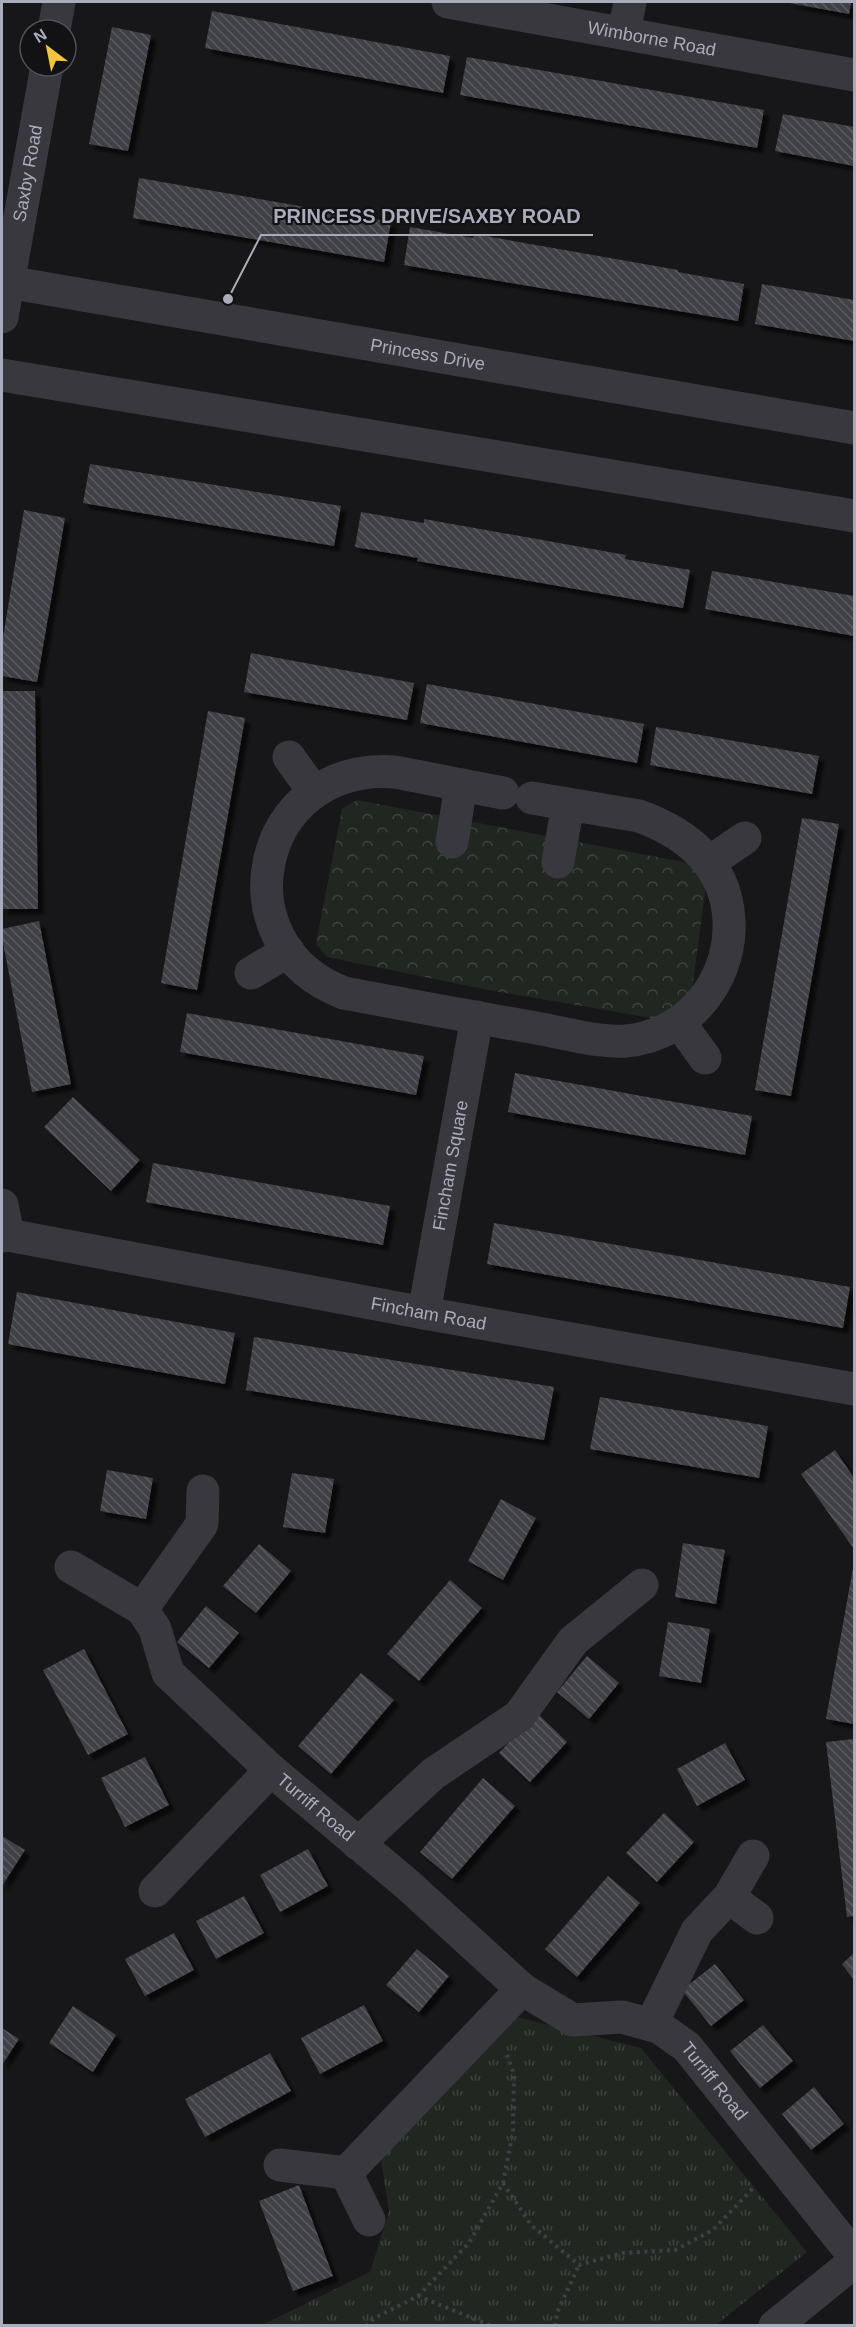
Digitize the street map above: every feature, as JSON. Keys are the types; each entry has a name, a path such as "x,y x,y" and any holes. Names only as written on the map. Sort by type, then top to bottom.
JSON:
{"street":[{"path":"56,18 58,2"},
{"name":"Wimborne Road","path":"448,2 855,75"},
{"path":"624,33 630,2"},
{"name":"Saxby Road","path":"2,317 5,282 45,78"},
{"name":"Princess Drive","path":"5,282 855,428"},
{"path":"2,375 855,516"},
{"path":"288,757 314,792"},
{"path":"378,771 461,785 639,816 655,821 684,837 716,875 727,904 730,942 718,980 707,996 679,1022 647,1036 611,1041 344,993 327,986 311,975 288,951 278,933 267,897 266,880 272,846 280,829 291,814 314,792 330,782 348,776 378,771"},
{"path":"452,842 461,785"},
{"path":"558,862 568,804"},
{"path":"708,863 745,838"},
{"path":"251,974 288,951"},
{"name":"Fincham Square","path":"424,1313 477,1017"},
{"path":"679,1022 705,1058"},
{"name":"Fincham Road","path":"4,1225 424,1313 855,1389"},
{"path":"142,1610 202,1524 203,1491"},
{"name":"Turriff Road","path":"71,1567 142,1610 155,1629 168,1673 271,1770 408,1885 522,1989 573,2020 622,2017 659,2027 687,2047 855,2256"},
{"path":"357,1844 433,1774 519,1716 573,1641 642,1585"},
{"name":"Turriff Road","path":"155,1891 271,1770"},
{"path":"651,2025 697,1931 729,1897 753,1856"},
{"path":"729,1897 757,1918"},
{"path":"346,2173 522,1989"},
{"path":"280,2165 346,2173"},
{"path":"346,2173 369,2220"},
{"path":"776,2325 855,2262"}],"path":[{"path":"366,2325 373,2319 418,2296 470,2243 503,2183 513,2131 514,2074 494,2019"},
{"path":"579,2265 623,2253 675,2250 713,2230 779,2160"},
{"path":"503,2183 531,2225 579,2265"},
{"path":"555,2325 557,2313 579,2265"},
{"path":"418,2296 492,2325"}],"green space":[{"path":"357,800 694,864 706,885 690,1005 663,1020 483,989 327,957 316,944 342,809"},
{"path":"509,2015 641,2048 807,2252 716,2325 260,2326 370,2272 389,2212 381,2160"}],"building":[{"path":"784,2 851,2 849,14"},
{"path":"212,11 450,56 443,93 205,48"},
{"path":"112,27 151,35 128,151 89,144"},
{"path":"467,57 764,110 757,148 460,95"},
{"path":"783,114 854,127 854,166 775,151"},
{"path":"139,178 391,222 384,262 133,218"},
{"path":"410,227 473,238 474,234 744,284 738,321 404,265"},
{"path":"762,284 854,300 854,341 755,324"},
{"path":"90,464 341,506 334,546 83,503"},
{"path":"24,510 65,518 37,682 2,676 2,643"},
{"path":"361,512 424,523 424,519 626,555 625,559 690,570 683,608 417,561 418,558 355,547"},
{"path":"712,571 854,596 854,636 705,609"},
{"path":"251,653 414,683 407,720 244,692"},
{"path":"427,684 644,724 637,763 420,723"},
{"path":"2,691 35,691 38,909 2,909"},
{"path":"208,711 245,718 197,990 161,983"},
{"path":"656,727 819,756 812,794 650,765"},
{"path":"802,818 839,824 791,1096 755,1090"},
{"path":"39,921 71,1084 32,1092 2,929"},
{"path":"187,1013 424,1056 416,1095 180,1052"},
{"path":"515,1073 752,1116 745,1155 508,1112"},
{"path":"73,1097 140,1160 111,1191 44,1127"},
{"path":"153,1163 390,1206 383,1245 146,1202"},
{"path":"494,1223 850,1287 843,1328 487,1264"},
{"path":"17,1292 235,1333 225,1384 8,1344"},
{"path":"254,1337 554,1387 544,1440 246,1390"},
{"path":"600,1397 768,1426 759,1478 590,1449"},
{"path":"835,1450 854,1478 854,1549 801,1474"},
{"path":"107,1470 153,1478 146,1519 100,1511"},
{"path":"292,1473 334,1479 325,1533 283,1527"},
{"path":"501,1499 536,1518 503,1580 468,1561"},
{"path":"683,1543 725,1550 716,1604 675,1597"},
{"path":"259,1544 291,1571 256,1613 223,1586"},
{"path":"854,1568 854,1724 826,1719"},
{"path":"450,1580 482,1608 419,1681 387,1654"},
{"path":"206,1606 239,1633 209,1668 177,1642"},
{"path":"668,1622 710,1629 701,1683 659,1676"},
{"path":"84,1649 128,1734 88,1755 43,1670"},
{"path":"587,1656 619,1683 589,1719 557,1692"},
{"path":"361,1673 394,1700 331,1774 298,1746"},
{"path":"537,1713 567,1742 530,1782 499,1753"},
{"path":"854,1739 854,1916 847,1917 826,1742"},
{"path":"725,1743 745,1780 697,1806 677,1769"},
{"path":"145,1757 169,1805 125,1827 101,1778"},
{"path":"483,1778 515,1806 452,1879 420,1852"},
{"path":"664,1813 694,1842 657,1882 626,1853"},
{"path":"2,1836 25,1850 2,1886"},
{"path":"308,1849 328,1886 280,1912 260,1875"},
{"path":"608,1876 640,1903 577,1977 545,1949"},
{"path":"244,1896 264,1933 216,1959 196,1921"},
{"path":"174,1933 194,1970 145,1996 125,1959"},
{"path":"417,1949 449,1976 419,2012 386,1985"},
{"path":"854,1953 854,1980 842,1964"},
{"path":"715,1964 744,2000 711,2026 682,1990"},
{"path":"364,2005 383,2041 320,2074 301,2038"},
{"path":"73,2006 116,2035 93,2072 49,2043"},
{"path":"763,2025 793,2061 760,2088 730,2051"},
{"path":"2,2028 19,2039 2,2065"},
{"path":"270,2053 291,2091 205,2137 185,2099"},
{"path":"814,2087 844,2124 811,2150 782,2114"},
{"path":"299,2185 333,2276 293,2291 259,2201"}],"place":[{"name":"PRINCESS DRIVE/SAXBY ROAD","path":"228,299"}]}
